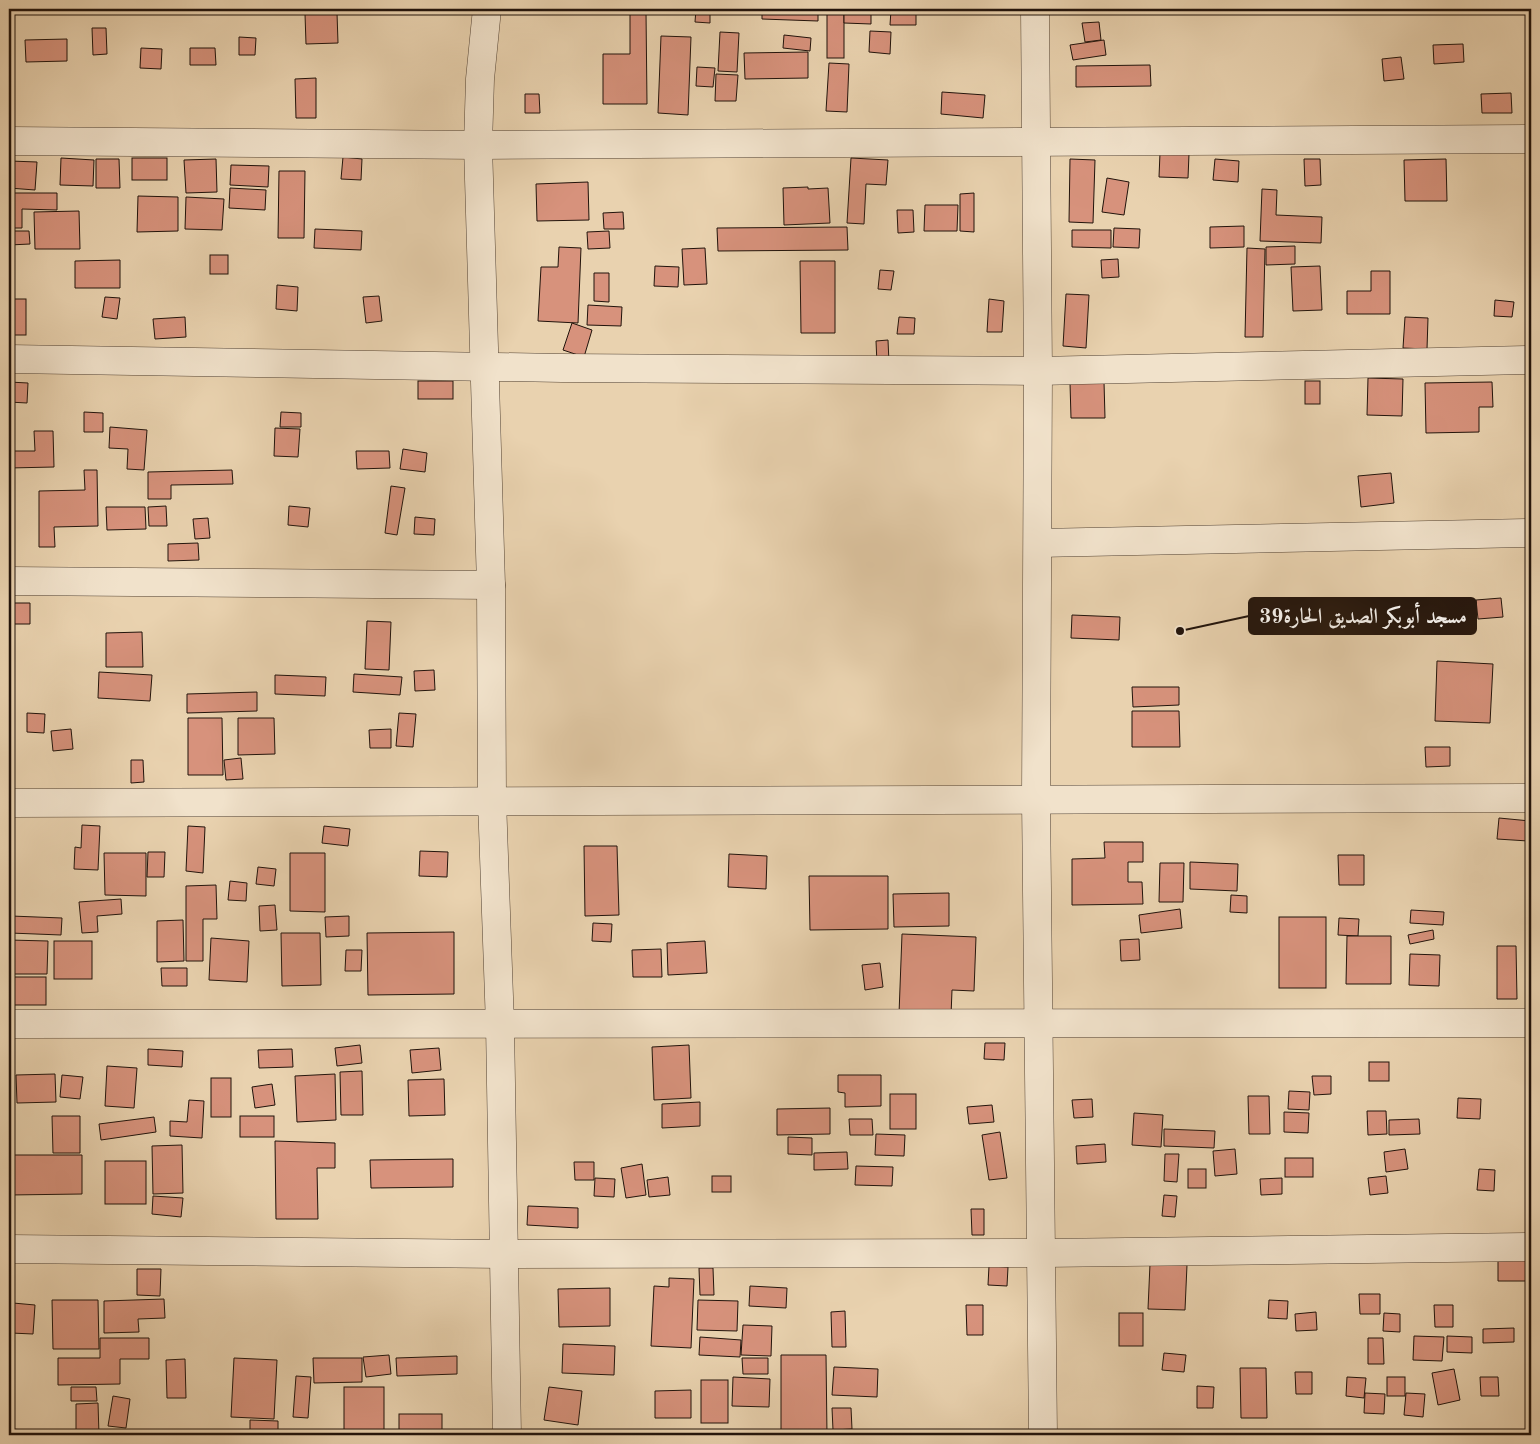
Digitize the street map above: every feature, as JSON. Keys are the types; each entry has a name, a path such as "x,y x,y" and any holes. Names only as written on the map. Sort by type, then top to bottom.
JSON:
{"street":[{"path":"488,9 480,79 478,146 492,585 492,800 500,1025 506,1435"},
{"path":"1035,9 1038,371 1036,800 1043,1253 1043,1435"},
{"path":"9,141 478,146 1531,140"},
{"path":"9,359 486,367 1038,371 1531,360"},
{"path":"1038,543 1531,533"},
{"path":"9,581 492,585"},
{"path":"9,803 1531,798"},
{"path":"9,1024 1038,1025 1531,1023"},
{"path":"9,1249 504,1254 1043,1253 1531,1247"}],"building":[{"path":"301,9 357,9 357,11 301,12"},
{"path":"696,9 710,9 710,23 695,22"},
{"path":"762,9 818,9 818,21 762,19"},
{"path":"827,9 844,9 844,58 827,58"},
{"path":"844,9 871,9 871,24 844,23"},
{"path":"1065,9 1125,9 1065,10"},
{"path":"891,10 916,10 916,25 890,25"},
{"path":"630,12 646,12 647,104 603,104 603,54 630,54"},
{"path":"337,13 338,43 306,44 305,14"},
{"path":"1099,22 1101,40 1085,42 1082,23"},
{"path":"92,28 106,28 107,54 93,55"},
{"path":"870,31 891,32 890,54 869,52"},
{"path":"720,32 739,33 737,72 718,71"},
{"path":"784,35 811,38 810,51 783,48"},
{"path":"661,36 691,37 688,115 658,113"},
{"path":"239,37 256,38 255,55 239,55"},
{"path":"67,39 67,61 26,62 25,40"},
{"path":"1104,40 1106,55 1073,60 1070,45"},
{"path":"1463,44 1464,62 1434,64 1433,45"},
{"path":"141,48 162,49 161,69 140,68"},
{"path":"190,48 215,48 216,65 190,65"},
{"path":"808,52 808,78 745,79 744,53"},
{"path":"1401,57 1404,79 1384,81 1382,59"},
{"path":"829,63 849,64 847,112 826,111"},
{"path":"1150,65 1151,86 1076,87 1076,66"},
{"path":"697,67 715,68 713,87 696,86"},
{"path":"716,74 738,75 736,101 715,101"},
{"path":"316,78 316,118 296,118 295,79"},
{"path":"942,92 985,95 983,118 941,114"},
{"path":"1511,93 1512,113 1482,113 1481,94"},
{"path":"525,94 539,94 540,113 525,113"},
{"path":"1160,153 1189,154 1188,178 1159,177"},
{"path":"343,157 362,159 361,180 341,179"},
{"path":"61,158 94,160 93,186 60,185"},
{"path":"132,158 167,158 167,180 132,180"},
{"path":"851,158 888,160 886,185 866,184 864,224 847,223"},
{"path":"96,159 119,159 120,188 96,188"},
{"path":"216,159 217,192 186,193 184,160"},
{"path":"1070,159 1095,160 1093,223 1069,222"},
{"path":"1215,159 1239,161 1238,182 1213,180"},
{"path":"1304,159 1320,159 1321,185 1305,186"},
{"path":"1446,159 1447,201 1405,201 1404,160"},
{"path":"10,161 37,162 35,190 9,188"},
{"path":"231,165 269,166 268,187 230,185"},
{"path":"279,171 305,171 304,238 278,238"},
{"path":"1107,178 1129,182 1124,215 1102,212"},
{"path":"588,182 589,220 537,221 536,184"},
{"path":"808,187 808,189 828,188 830,223 784,225 783,188"},
{"path":"230,188 266,190 265,210 229,208"},
{"path":"1262,189 1277,190 1276,215 1322,217 1321,243 1260,241"},
{"path":"9,193 57,193 57,210 22,209 22,228 9,228"},
{"path":"974,193 974,232 960,231 960,194"},
{"path":"138,196 178,197 178,231 137,232"},
{"path":"186,197 224,199 222,230 185,229"},
{"path":"925,205 958,205 957,231 924,231"},
{"path":"897,210 913,210 914,232 898,233"},
{"path":"79,211 80,249 35,249 34,212"},
{"path":"623,212 624,229 604,229 603,213"},
{"path":"1244,226 1244,247 1210,248 1210,227"},
{"path":"847,227 848,250 718,251 717,228"},
{"path":"1114,228 1140,229 1139,248 1113,247"},
{"path":"315,229 362,231 361,250 314,248"},
{"path":"1072,230 1111,230 1111,248 1072,247"},
{"path":"9,231 29,231 30,244 9,245"},
{"path":"609,231 610,248 588,249 587,232"},
{"path":"1295,246 1295,264 1266,265 1266,247"},
{"path":"559,247 581,248 578,323 538,321 541,267 558,267"},
{"path":"705,248 707,284 684,285 682,249"},
{"path":"1247,248 1265,249 1263,337 1245,337"},
{"path":"210,255 228,255 228,274 210,274"},
{"path":"1118,259 1119,277 1102,278 1101,260"},
{"path":"120,260 120,288 75,288 75,261"},
{"path":"800,261 835,261 835,333 801,333"},
{"path":"655,266 679,267 678,287 654,286"},
{"path":"1320,266 1322,310 1293,311 1291,267"},
{"path":"880,270 894,271 891,290 878,289"},
{"path":"1371,271 1390,271 1390,314 1347,314 1347,291 1371,291"},
{"path":"594,273 609,273 609,302 594,301"},
{"path":"277,285 298,287 297,311 276,309"},
{"path":"1066,294 1089,295 1086,348 1063,346"},
{"path":"379,296 382,321 366,323 363,297"},
{"path":"105,297 120,298 117,319 102,317"},
{"path":"9,299 26,299 26,335 9,335"},
{"path":"989,299 1004,301 1002,332 987,332"},
{"path":"1495,300 1514,302 1512,317 1494,316"},
{"path":"588,305 622,307 621,326 587,325"},
{"path":"185,317 186,337 155,339 153,319"},
{"path":"899,317 915,318 914,334 897,334"},
{"path":"1405,317 1428,318 1427,349 1403,348"},
{"path":"572,323 592,330 584,357 563,350"},
{"path":"888,340 889,363 877,364 876,341"},
{"path":"1368,378 1403,379 1402,416 1367,415"},
{"path":"418,381 453,381 453,399 418,399"},
{"path":"1305,381 1320,381 1320,404 1305,404"},
{"path":"9,382 28,383 27,403 9,402"},
{"path":"1104,382 1105,418 1071,418 1070,383"},
{"path":"1492,382 1493,407 1479,407 1479,432 1426,433 1425,383"},
{"path":"84,412 103,413 103,432 84,432"},
{"path":"281,412 301,413 301,427 280,427"},
{"path":"110,427 147,430 144,470 127,469 128,449 109,448"},
{"path":"275,428 300,429 298,457 274,456"},
{"path":"34,431 53,431 54,467 9,468 9,451 35,451"},
{"path":"403,449 427,453 425,472 400,469"},
{"path":"356,451 389,451 390,468 357,469"},
{"path":"84,470 97,470 98,526 54,527 55,547 39,547 39,491 85,490"},
{"path":"232,470 233,484 171,485 171,499 148,499 148,472"},
{"path":"1391,473 1394,503 1361,507 1358,476"},
{"path":"391,486 405,488 397,535 385,533"},
{"path":"166,506 167,526 149,526 148,507"},
{"path":"289,506 310,508 308,527 288,525"},
{"path":"106,507 145,507 146,529 107,530"},
{"path":"415,517 435,519 434,535 414,534"},
{"path":"208,518 210,538 195,539 193,519"},
{"path":"198,543 199,560 168,561 168,544"},
{"path":"1501,598 1503,617 1478,619 1476,600"},
{"path":"9,603 30,603 30,624 10,624"},
{"path":"1072,615 1120,617 1119,640 1071,638"},
{"path":"367,621 391,622 389,670 365,669"},
{"path":"142,632 143,667 106,667 106,633"},
{"path":"1437,661 1493,664 1490,723 1435,721"},
{"path":"434,670 435,690 415,691 414,671"},
{"path":"99,672 152,675 150,701 98,698"},
{"path":"354,674 402,677 400,695 353,692"},
{"path":"275,675 326,677 325,696 275,694"},
{"path":"1132,687 1179,687 1179,705 1133,707"},
{"path":"257,692 257,711 187,713 187,694"},
{"path":"1132,711 1179,711 1180,747 1132,747"},
{"path":"27,713 45,714 44,733 27,732"},
{"path":"399,713 416,714 413,747 396,746"},
{"path":"188,718 222,718 223,775 188,775"},
{"path":"238,718 274,718 275,754 238,755"},
{"path":"71,729 73,749 53,751 51,731"},
{"path":"391,729 391,748 370,748 369,730"},
{"path":"1425,747 1450,747 1450,766 1426,767"},
{"path":"241,758 243,779 226,780 224,760"},
{"path":"131,760 143,760 144,782 131,783"},
{"path":"1499,818 1530,821 1528,841 1497,839"},
{"path":"82,825 100,826 98,870 74,869 75,847 81,848"},
{"path":"188,826 205,827 203,873 186,871"},
{"path":"324,826 350,829 348,846 322,843"},
{"path":"1104,842 1143,842 1143,862 1128,862 1128,882 1142,882 1143,904 1072,905 1072,859 1105,858"},
{"path":"584,846 617,846 619,915 585,916"},
{"path":"420,851 448,852 447,877 419,876"},
{"path":"148,852 165,852 164,877 147,877"},
{"path":"104,853 146,853 146,896 105,895"},
{"path":"290,853 325,853 325,912 290,911"},
{"path":"729,854 767,856 766,889 728,887"},
{"path":"1338,855 1364,855 1364,885 1339,885"},
{"path":"1190,862 1238,864 1237,891 1190,889"},
{"path":"1160,863 1184,863 1183,902 1159,902"},
{"path":"258,867 276,869 274,886 256,884"},
{"path":"809,876 888,876 888,929 810,930"},
{"path":"230,881 247,883 246,901 228,900"},
{"path":"216,885 217,919 203,919 203,961 186,961 186,886"},
{"path":"949,893 949,926 894,927 893,894"},
{"path":"1231,895 1247,896 1247,913 1230,912"},
{"path":"121,899 122,914 97,916 98,932 82,933 79,902"},
{"path":"275,905 277,930 260,931 259,906"},
{"path":"1180,909 1182,928 1141,933 1139,915"},
{"path":"1411,910 1444,912 1443,925 1410,923"},
{"path":"11,916 62,918 61,935 10,933"},
{"path":"349,916 349,936 326,937 325,917"},
{"path":"1279,917 1326,917 1326,988 1279,988"},
{"path":"1339,918 1359,919 1358,936 1338,935"},
{"path":"183,920 184,961 157,962 157,921"},
{"path":"593,923 612,924 611,942 592,941"},
{"path":"1433,930 1434,939 1410,944 1408,935"},
{"path":"454,932 454,994 368,995 367,933"},
{"path":"281,933 320,933 321,985 282,986"},
{"path":"902,934 976,937 974,991 952,990 951,1016 899,1014"},
{"path":"1347,936 1391,936 1391,984 1346,984"},
{"path":"211,938 249,941 247,982 209,980"},
{"path":"1139,939 1140,960 1121,961 1120,940"},
{"path":"9,940 48,941 47,974 9,974"},
{"path":"54,941 92,941 92,979 54,979"},
{"path":"705,941 707,973 668,975 667,943"},
{"path":"1497,946 1516,946 1517,999 1497,999"},
{"path":"661,949 662,977 633,977 632,950"},
{"path":"346,950 362,950 361,971 345,971"},
{"path":"1410,954 1440,955 1439,986 1409,985"},
{"path":"880,963 883,987 865,990 862,965"},
{"path":"161,968 187,968 187,986 162,986"},
{"path":"9,977 46,977 46,1005 9,1005"},
{"path":"985,1043 1005,1043 1004,1060 984,1059"},
{"path":"360,1045 362,1063 337,1066 335,1048"},
{"path":"689,1045 691,1098 654,1100 652,1047"},
{"path":"439,1048 441,1070 412,1073 410,1050"},
{"path":"148,1049 183,1051 182,1067 148,1065"},
{"path":"292,1049 293,1067 259,1068 258,1050"},
{"path":"1369,1062 1389,1062 1389,1081 1369,1081"},
{"path":"107,1066 137,1068 134,1108 105,1106"},
{"path":"362,1071 363,1115 341,1115 340,1072"},
{"path":"55,1074 56,1102 17,1103 16,1075"},
{"path":"335,1074 336,1120 297,1122 295,1076"},
{"path":"62,1075 83,1077 80,1099 60,1097"},
{"path":"838,1075 881,1075 881,1106 845,1107 845,1093 838,1092"},
{"path":"1312,1076 1331,1076 1331,1094 1314,1095"},
{"path":"211,1078 231,1078 231,1117 211,1117"},
{"path":"444,1079 445,1115 409,1116 408,1080"},
{"path":"272,1084 275,1105 255,1108 252,1087"},
{"path":"1289,1091 1310,1092 1309,1110 1288,1109"},
{"path":"890,1094 916,1094 916,1129 890,1129"},
{"path":"1248,1096 1269,1096 1270,1134 1249,1134"},
{"path":"1458,1098 1481,1099 1480,1119 1457,1118"},
{"path":"1092,1099 1093,1117 1074,1118 1072,1100"},
{"path":"189,1100 204,1101 202,1138 170,1136 170,1121 187,1122"},
{"path":"700,1102 700,1126 662,1128 662,1104"},
{"path":"992,1105 994,1122 969,1124 967,1107"},
{"path":"830,1108 830,1134 777,1135 777,1109"},
{"path":"1367,1111 1386,1111 1387,1134 1368,1135"},
{"path":"1284,1112 1309,1113 1308,1133 1284,1132"},
{"path":"1134,1113 1163,1115 1161,1147 1132,1145"},
{"path":"52,1116 80,1116 80,1153 53,1153"},
{"path":"240,1116 274,1116 274,1137 240,1137"},
{"path":"154,1117 156,1132 101,1140 99,1124"},
{"path":"849,1119 872,1119 873,1135 850,1135"},
{"path":"1419,1119 1420,1134 1389,1135 1389,1120"},
{"path":"1164,1129 1215,1131 1214,1148 1164,1146"},
{"path":"1000,1132 1007,1178 989,1180 982,1135"},
{"path":"876,1134 905,1135 904,1156 875,1155"},
{"path":"788,1137 812,1138 812,1155 788,1154"},
{"path":"275,1141 335,1143 335,1168 317,1168 318,1219 276,1219"},
{"path":"1105,1144 1106,1162 1077,1164 1076,1146"},
{"path":"182,1145 183,1193 153,1194 152,1146"},
{"path":"1235,1149 1237,1174 1215,1176 1213,1151"},
{"path":"1405,1149 1408,1169 1386,1172 1384,1152"},
{"path":"847,1152 848,1169 814,1170 814,1153"},
{"path":"1165,1154 1179,1154 1177,1182 1164,1181"},
{"path":"9,1155 82,1155 82,1194 9,1195"},
{"path":"1285,1158 1313,1158 1313,1177 1285,1177"},
{"path":"453,1159 453,1187 371,1188 370,1160"},
{"path":"105,1161 146,1161 146,1204 105,1204"},
{"path":"574,1162 594,1162 594,1180 575,1180"},
{"path":"642,1164 646,1195 626,1198 621,1168"},
{"path":"856,1166 893,1167 892,1186 855,1185"},
{"path":"1188,1169 1206,1169 1206,1188 1188,1188"},
{"path":"1479,1169 1495,1170 1494,1191 1477,1190"},
{"path":"712,1176 731,1176 731,1192 712,1192"},
{"path":"1386,1176 1388,1193 1370,1195 1368,1178"},
{"path":"668,1177 670,1195 649,1197 647,1180"},
{"path":"595,1178 615,1179 614,1197 594,1196"},
{"path":"1282,1178 1282,1194 1261,1195 1260,1179"},
{"path":"1164,1195 1177,1196 1175,1217 1162,1216"},
{"path":"153,1196 183,1198 181,1217 152,1214"},
{"path":"528,1206 578,1208 578,1228 527,1225"},
{"path":"971,1209 984,1209 984,1235 972,1235"},
{"path":"1530,1260 1531,1281 1498,1281 1498,1261"},
{"path":"1150,1264 1187,1265 1185,1310 1148,1309"},
{"path":"989,1266 1008,1267 1007,1286 988,1285"},
{"path":"699,1268 713,1268 714,1295 700,1295"},
{"path":"137,1269 161,1269 160,1296 137,1295"},
{"path":"669,1278 694,1279 691,1348 651,1346 654,1286 669,1287"},
{"path":"750,1286 787,1288 786,1308 749,1306"},
{"path":"610,1288 610,1326 559,1327 558,1289"},
{"path":"1359,1294 1380,1294 1380,1314 1360,1314"},
{"path":"164,1299 165,1318 138,1319 139,1332 104,1333 104,1301"},
{"path":"52,1300 98,1300 99,1349 53,1349"},
{"path":"698,1300 738,1301 737,1331 697,1330"},
{"path":"1269,1300 1288,1301 1287,1319 1268,1318"},
{"path":"13,1303 35,1305 33,1334 11,1333"},
{"path":"966,1305 983,1305 983,1335 967,1335"},
{"path":"1434,1305 1453,1305 1453,1327 1435,1327"},
{"path":"845,1311 846,1347 832,1347 831,1312"},
{"path":"1316,1312 1317,1330 1296,1331 1295,1314"},
{"path":"1119,1313 1143,1313 1143,1346 1119,1346"},
{"path":"1384,1313 1400,1314 1400,1332 1383,1331"},
{"path":"743,1325 772,1326 771,1356 741,1355"},
{"path":"1514,1328 1514,1342 1483,1343 1483,1329"},
{"path":"1414,1336 1444,1337 1442,1361 1413,1360"},
{"path":"1447,1336 1472,1337 1472,1353 1447,1352"},
{"path":"700,1337 741,1340 740,1357 699,1355"},
{"path":"100,1338 149,1338 149,1359 120,1359 120,1384 58,1385 58,1358 100,1358"},
{"path":"1368,1338 1383,1338 1384,1364 1368,1364"},
{"path":"563,1344 615,1346 614,1375 562,1373"},
{"path":"1164,1353 1186,1355 1184,1372 1162,1370"},
{"path":"389,1355 391,1374 366,1377 363,1357"},
{"path":"781,1355 826,1355 827,1435 781,1435"},
{"path":"457,1356 457,1374 397,1376 396,1358"},
{"path":"234,1358 277,1360 274,1419 231,1417"},
{"path":"313,1358 362,1358 362,1382 314,1383"},
{"path":"742,1358 768,1358 768,1374 743,1374"},
{"path":"185,1359 186,1398 167,1398 166,1360"},
{"path":"834,1367 878,1369 877,1397 832,1395"},
{"path":"1240,1368 1266,1368 1267,1418 1241,1418"},
{"path":"1454,1369 1460,1400 1438,1405 1432,1373"},
{"path":"1295,1372 1312,1372 1312,1394 1296,1394"},
{"path":"296,1376 311,1377 308,1418 293,1417"},
{"path":"733,1377 770,1379 769,1407 732,1406"},
{"path":"1347,1377 1366,1378 1364,1398 1346,1396"},
{"path":"1387,1377 1405,1377 1405,1396 1387,1396"},
{"path":"1480,1377 1498,1377 1499,1396 1481,1396"},
{"path":"701,1380 728,1380 728,1423 701,1423"},
{"path":"1197,1386 1214,1387 1213,1408 1197,1408"},
{"path":"71,1387 96,1387 97,1401 71,1401"},
{"path":"344,1387 384,1387 384,1435 344,1435"},
{"path":"549,1387 582,1391 578,1425 544,1420"},
{"path":"691,1390 691,1418 655,1418 655,1391"},
{"path":"1365,1393 1385,1394 1384,1414 1364,1413"},
{"path":"1406,1393 1425,1394 1423,1417 1404,1415"},
{"path":"113,1396 130,1399 126,1428 108,1426"},
{"path":"98,1403 99,1435 84,1435 84,1432 76,1432 76,1404"},
{"path":"832,1408 851,1408 852,1429 833,1430"},
{"path":"399,1414 442,1414 442,1435 399,1435"},
{"path":"250,1420 278,1421 278,1435 250,1435"},
{"path":"11,1429 53,1432 53,1435 10,1435"}],"place":[{"name":"مسجد أبوبكر الصديق الحارة39","path":"1180,631"}]}
